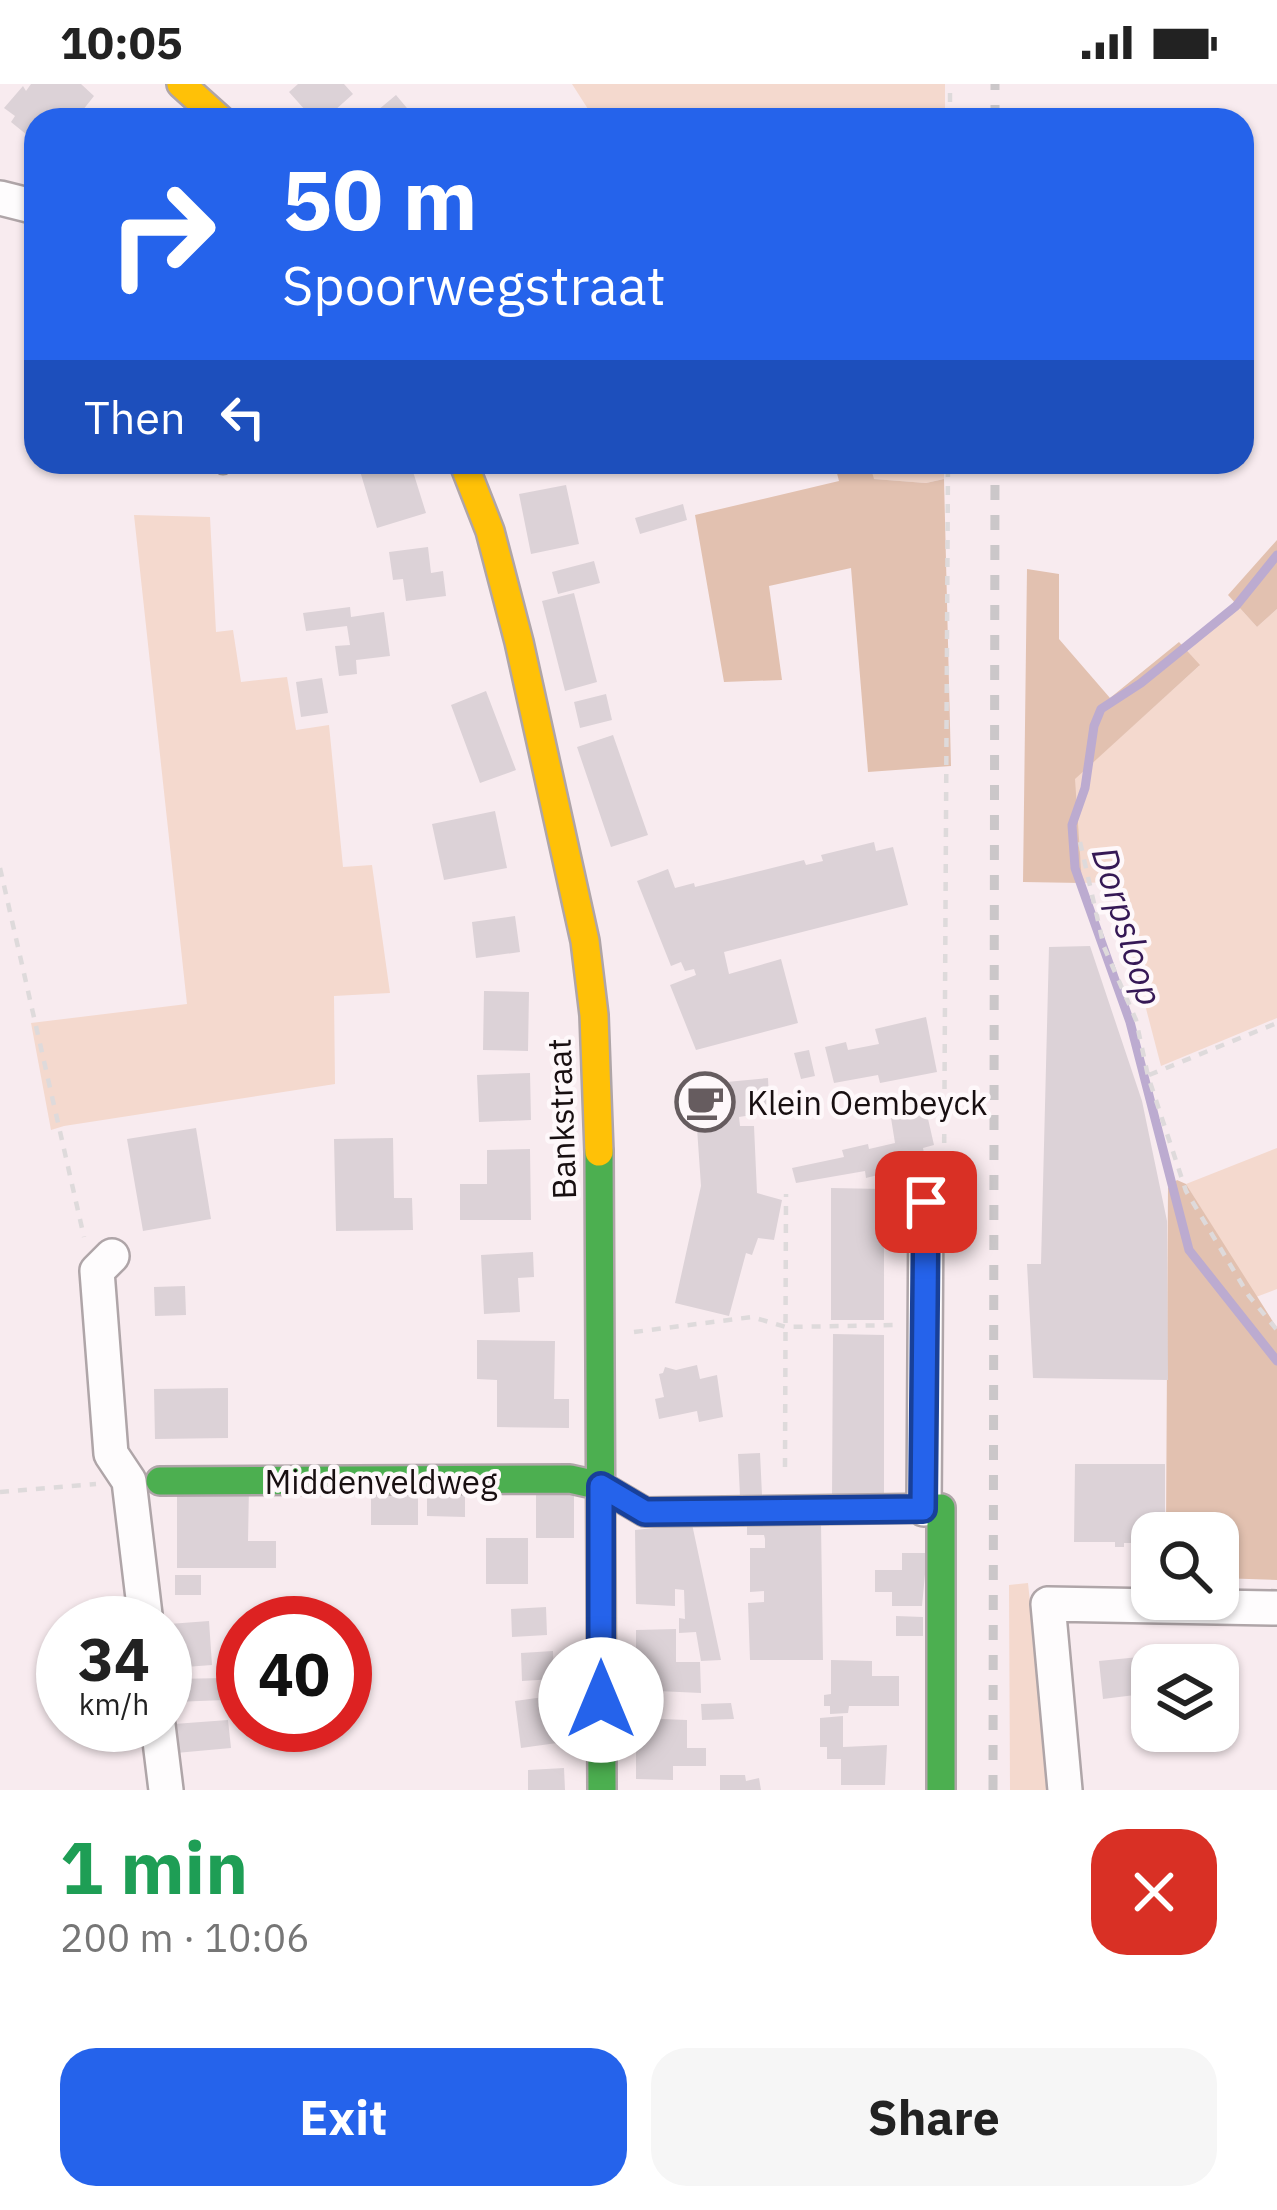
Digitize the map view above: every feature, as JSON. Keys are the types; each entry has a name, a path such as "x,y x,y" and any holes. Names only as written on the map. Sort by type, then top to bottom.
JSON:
{"street":[{"path":"181,84 208,108"},
{"name":"Bankstraat","path":"468,474 502,575 585,941 594,1015 602,1790"},
{"path":"935,1193 926,1320 923,1509 941,1508 940,1790"},
{"path":"112,1256 97,1271 111,1454 145,1481 146,1596"},
{"name":"Middenveldweg","path":"145,1481 570,1479 601,1486 645,1512 923,1509"},
{"path":"1065,1790 1048,1604 1277,1608"},
{"path":"161,1752 166,1790"}],"path":[{"path":"935,1193 948,474"},
{"path":"1080,842 1104,947 1136,1020 1148,1076 1186,1192 1249,1296 1277,1330"},
{"path":"0,868 98,1300"},
{"path":"1148,1076 1277,1023"},
{"path":"785,1467 786,1194"},
{"path":"600,1336 752,1317 786,1327 885,1326 926,1320"},
{"path":"0,1492 145,1481"}],"shaded area":[{"path":"572,84 945,84 945,108 587,108"},
{"path":"837,474 926,483 944,479 951,766 868,772 851,568 769,586 782,680 724,682 695,515 839,481"},
{"path":"872,474 944,474 944,479 926,483 873,479"},
{"path":"134,515 210,517 216,632 233,630 241,682 287,677 296,730 329,725 343,867 372,865 390,993 334,996 335,1084 51,1130 31,1023 187,1004"},
{"path":"1277,540 1277,609 1257,627 1228,595"},
{"path":"1027,569 1059,574 1059,639 1110,698 1179,642 1200,665 1075,779 1082,883 1023,882"},
{"path":"1237,605 1257,627 1277,609 1277,1018 1161,1066 1113,882 1082,883 1074,779 1199,666 1187,652"},
{"path":"1277,1148 1277,1289 1256,1297 1186,1184"},
{"path":"1177,1180 1186,1184 1277,1328 1277,1580 1239,1579 1239,1512 1166,1512 1168,1188"},
{"path":"1028,1583 1050,1790 1010,1790 1009,1585"}],"building":[{"path":"31,84 81,84 94,96 84,108 24,108 24,133 4,108 23,86 26,91"},
{"path":"298,84 344,84 353,94 337,108 303,108 289,92"},
{"path":"396,95 407,108 380,108"},
{"path":"361,474 414,474 426,513 377,528"},
{"path":"566,485 579,544 531,554 519,494"},
{"path":"683,504 687,520 640,534 635,518"},
{"path":"428,547 431,573 443,571 446,596 406,601 403,579 393,580 389,552"},
{"path":"594,561 600,583 558,594 552,572"},
{"path":"574,593 597,682 565,691 542,601"},
{"path":"350,607 351,617 384,612 390,656 356,660 357,674 339,676 335,646 350,645 347,626 306,631 303,613"},
{"path":"322,678 328,713 301,717 296,682"},
{"path":"486,691 516,770 480,783 451,705"},
{"path":"606,694 612,720 580,728 574,702"},
{"path":"613,735 648,835 611,847 577,747"},
{"path":"495,811 507,868 444,880 432,824"},
{"path":"874,842 876,851 893,847 908,905 724,952 729,974 781,959 798,1023 696,1050 670,985 696,975 694,969 685,971 681,962 671,966 637,881 668,869 675,888 694,883 695,887 804,860 806,865 823,861 821,855"},
{"path":"515,916 520,952 476,958 472,922"},
{"path":"1090,946 1142,1101 1167,1221 1168,1380 1033,1378 1027,1264 1041,1264 1049,947"},
{"path":"484,991 529,992 528,1051 483,1050"},
{"path":"926,1017 937,1072 880,1083 878,1075 834,1083 825,1047 846,1042 848,1050 879,1044 875,1029"},
{"path":"809,1050 815,1076 801,1079 794,1053"},
{"path":"530,1073 531,1120 479,1122 477,1075"},
{"path":"768,1078 769,1101 775,1100 776,1111 739,1117 740,1126 754,1126 757,1193 782,1200 774,1240 758,1238 752,1255 746,1253 729,1316 675,1303 701,1186 694,1085"},
{"path":"926,1110 934,1145 923,1148 926,1163 866,1178 865,1171 796,1183 792,1168 844,1157 842,1150 895,1143 891,1118"},
{"path":"196,1128 211,1219 143,1231 127,1139"},
{"path":"393,1138 394,1198 412,1198 413,1230 336,1231 334,1139"},
{"path":"530,1149 531,1220 460,1220 460,1184 487,1184 487,1150"},
{"path":"831,1188 884,1189 884,1320 831,1320"},
{"path":"533,1252 534,1277 518,1278 520,1312 484,1314 481,1255"},
{"path":"185,1286 186,1315 155,1316 154,1287"},
{"path":"833,1334 884,1335 884,1497 832,1498"},
{"path":"477,1340 555,1341 554,1399 569,1399 569,1428 497,1427 497,1380 477,1379"},
{"path":"697,1365 700,1379 717,1375 723,1417 699,1422 697,1411 659,1419 655,1399 664,1397 659,1374 665,1367 676,1370"},
{"path":"228,1388 228,1438 155,1439 154,1389"},
{"path":"760,1453 762,1495 740,1496 738,1454"},
{"path":"1075,1464 1165,1464 1165,1512 1131,1512 1131,1543 1115,1547 1115,1542 1074,1542"},
{"path":"536,1481 574,1481 574,1538 536,1538"},
{"path":"427,1485 465,1486 465,1517 427,1516"},
{"path":"177,1487 249,1487 248,1541 276,1541 276,1568 177,1568"},
{"path":"371,1491 418,1491 418,1525 371,1525"},
{"path":"692,1524 721,1660 701,1661 696,1632 679,1633 679,1618 685,1619 684,1590 675,1589 675,1606 636,1604 635,1530"},
{"path":"747,1524 821,1524 823,1660 750,1660 748,1603 764,1602 764,1591 750,1592 750,1548 765,1548 765,1539 764,1535 747,1535"},
{"path":"486,1538 528,1538 528,1584 486,1584"},
{"path":"902,1553 927,1553 922,1606 892,1606 892,1592 875,1592 875,1570 902,1570"},
{"path":"175,1575 201,1575 201,1595 175,1595"},
{"path":"546,1607 547,1635 512,1637 511,1609"},
{"path":"896,1616 923,1617 923,1636 896,1636"},
{"path":"209,1621 212,1665 192,1666 192,1622"},
{"path":"676,1629 676,1662 700,1662 701,1693 636,1690 636,1630"},
{"path":"553,1651 554,1679 522,1681 521,1653"},
{"path":"1131,1658 1131,1696 1103,1699 1099,1661"},
{"path":"831,1660 872,1661 872,1676 899,1676 899,1706 849,1706 848,1713 830,1714 824,1695 831,1694"},
{"path":"216,1678 216,1700 192,1701 192,1679"},
{"path":"551,1696 557,1743 521,1748 515,1701"},
{"path":"731,1703 734,1719 702,1720 701,1704"},
{"path":"843,1716 843,1747 887,1745 885,1785 841,1785 841,1759 827,1759 827,1747 820,1747 820,1718"},
{"path":"636,1718 687,1720 687,1748 706,1748 706,1766 673,1766 673,1780 636,1779"},
{"path":"216,1721 216,1749 192,1752 192,1723"},
{"path":"564,1768 565,1790 528,1790 528,1770"},
{"path":"720,1775 745,1775 746,1781 759,1778 761,1790 720,1790"}],"waterway":[{"name":"Dorpsloop","path":"1277,555 1236,606 1101,709 1085,788 1072,825 1075,868 1130,1022 1189,1250 1277,1361"}],"railway":[{"path":"995,84 995,108"},
{"path":"993,1790 995,474"}],"traffic: fast":[{"path":"599,1152 602,1790"},
{"path":"160,1481 570,1479 601,1486 645,1512 941,1508 941,1790"}],"traffic: slow":[{"path":"181,84 208,108"},
{"path":"468,474 490,531 519,642 585,941 594,1015 599,1152"}],"place":[{"name":"Klein Oembeyck","path":"705,1102"}],"route":[{"path":"601,1700 601,1486 645,1512 923,1509 926,1202"}]}
